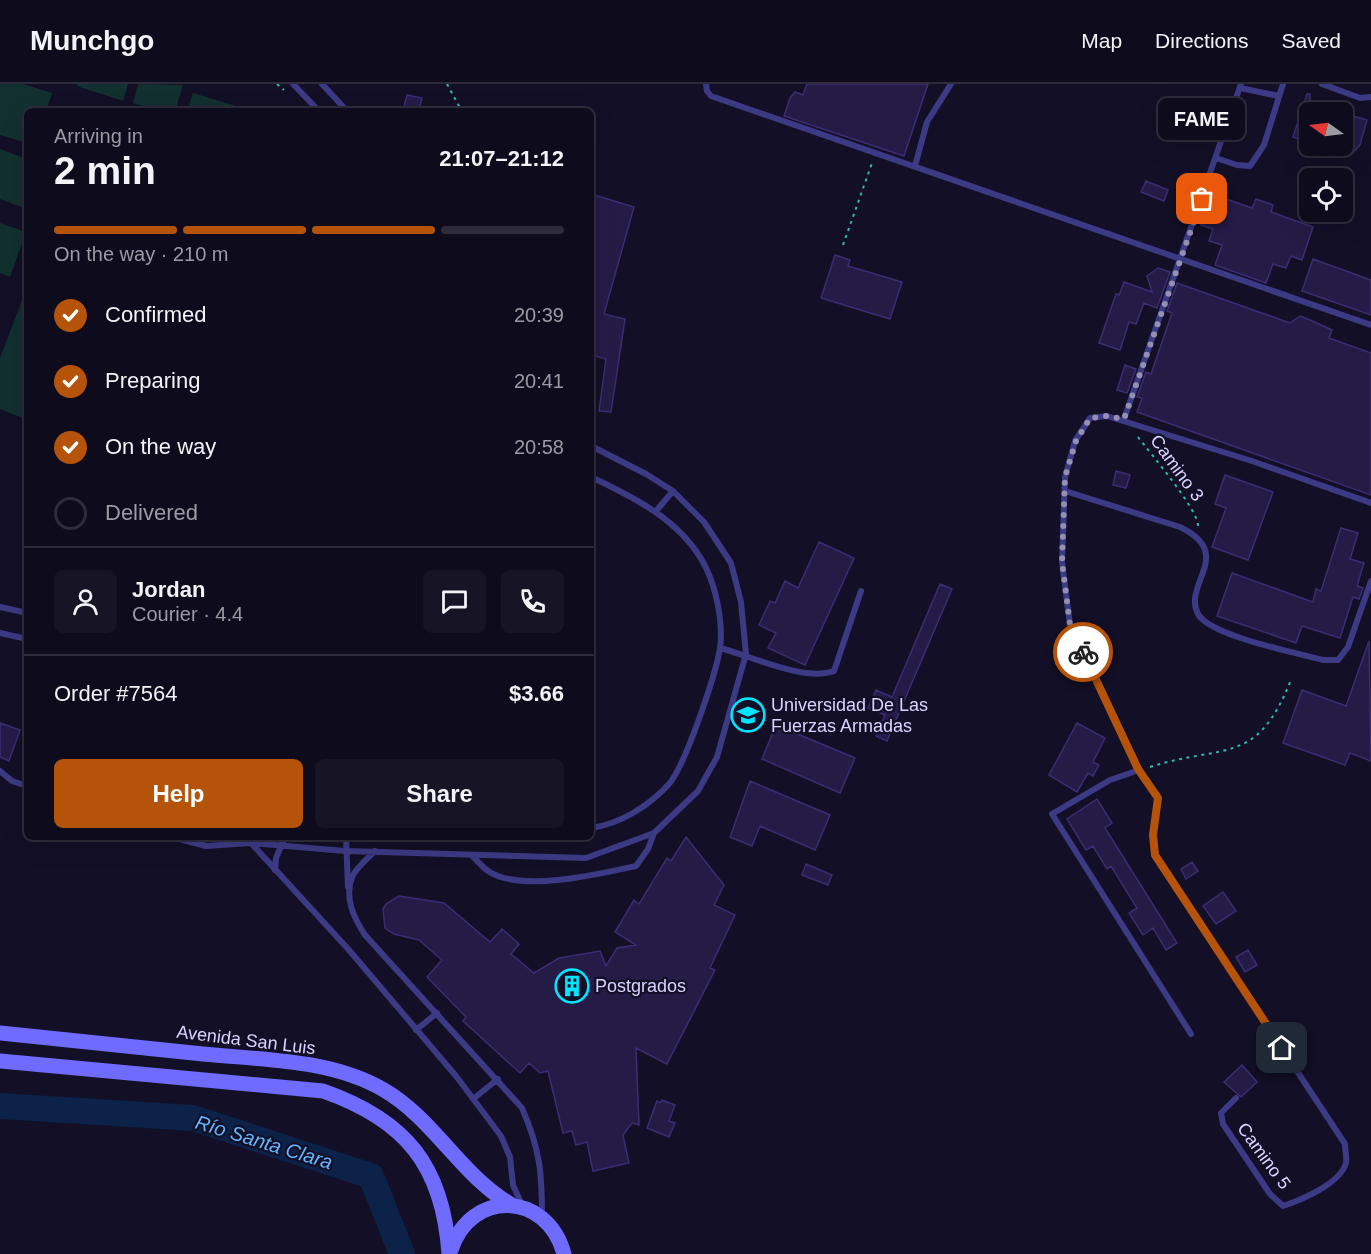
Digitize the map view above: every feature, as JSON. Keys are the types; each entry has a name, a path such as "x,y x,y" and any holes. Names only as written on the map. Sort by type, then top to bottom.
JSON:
{"street":[{"name":"Avenida San Luis","path":"0,1034 310,1065 362,1080 386,1091 407,1107 481,1182 518,1206 542,1217"},
{"path":"0,1062 323,1090 348,1100 371,1112 413,1148 434,1181 442,1203 447,1218 450,1254"},
{"path":"450,1254 455,1239 473,1217 484,1210 518,1206"},
{"path":"542,1217 553,1228 564,1254"}],"lane":[{"path":"292,84 316,108"},
{"path":"322,84 344,108"},
{"path":"706,84 711,96 753,108 1180,261 1371,325"},
{"path":"915,166 927,122 951,84"},
{"path":"1216,158 1237,165 1250,166 1264,145 1283,84"},
{"path":"1322,84 1360,98 1371,97"},
{"path":"1124,419 1241,86 1279,96"},
{"path":"1191,1034 1052,814 1110,780 1139,769 1070,625 1062,562 1065,477 1076,441 1090,418 1107,416 1124,419 1371,504"},
{"path":"183,840 206,846 251,843 345,850 586,858 654,833 698,791 717,757 746,654 741,602 731,563 704,522 673,491 646,474 594,448"},
{"path":"594,479 656,511 683,534 710,575 719,608 720,648 688,750 669,783 635,813 594,827"},
{"path":"656,511 673,491"},
{"path":"1065,491 1180,527 1198,535 1205,543 1206,555 1201,584 1195,599 1198,615 1218,632 1323,660 1338,660 1348,647 1371,581"},
{"path":"720,648 799,671 822,675 834,671 861,591"},
{"path":"0,607 24,612"},
{"path":"0,633 24,638"},
{"name":"Camino 5","path":"1139,769 1158,798 1153,835 1155,855 1345,1144 1346,1163 1338,1176 1305,1199 1283,1206 1270,1194 1222,1124 1221,1113 1236,1098"},
{"path":"0,771 12,781 24,785"},
{"path":"471,854 489,872 509,878 564,882 636,866 648,849 654,833"},
{"path":"248,840 349,950 473,1099 508,1149 518,1206"},
{"path":"275,871 283,840"},
{"path":"346,840 349,900 353,918 365,935 522,1107 535,1137 541,1164 542,1217"},
{"path":"349,900 352,876 375,851"},
{"path":"416,1030 437,1013"},
{"path":"473,1099 498,1079"}],"path":[{"path":"447,84 459,108"},
{"path":"843,245 876,153"},
{"name":"Camino 3","path":"1124,419 1183,497 1198,521 1198,535"},
{"path":"1139,769 1177,758 1246,745 1265,729 1281,705 1292,680"}],"green space":[{"path":"0,84 23,84 52,93 47,108 24,108 24,142 0,135"},
{"path":"77,84 128,84 123,101 77,86"},
{"path":"138,84 183,85 176,108 148,108 133,103"},
{"path":"193,93 236,106 235,108 188,108"},
{"path":"0,149 24,158 24,208 0,199"},
{"path":"0,223 24,231 24,238 10,277 0,273"},
{"path":"24,295 24,419 0,409 0,358"}],"building":[{"path":"807,84 928,84 904,156 784,116 790,98 795,92 803,95"},
{"path":"1307,94 1310,94 1310,102 1304,102"},
{"path":"407,95 422,98 420,108 404,107"},
{"path":"1353,116 1367,120 1360,145 1353,153"},
{"path":"1299,119 1299,139 1293,137"},
{"path":"1146,181 1168,190 1164,201 1141,192"},
{"path":"1212,194 1252,208 1256,199 1273,205 1271,212 1313,227 1302,260 1291,256 1286,268 1273,264 1266,283 1215,265 1222,245 1209,241 1213,229 1201,225"},
{"path":"594,195 634,207 604,314 625,319 611,412 599,411 606,359 594,356"},
{"path":"835,255 850,260 848,266 902,282 890,319 821,298"},
{"path":"1313,259 1371,280 1371,315 1302,291"},
{"path":"1158,268 1170,272 1157,308 1144,303 1136,324 1129,322 1120,350 1099,343 1116,294 1119,295 1124,282 1152,292 1147,276"},
{"path":"1177,283 1290,323 1300,316 1332,330 1329,338 1371,353 1371,495 1137,412 1142,398 1137,397 1146,372 1151,374 1172,313 1167,311"},
{"path":"1125,365 1136,369 1127,393 1117,390"},
{"path":"1116,471 1130,475 1126,488 1113,485"},
{"path":"1225,475 1273,492 1248,560 1212,547 1226,508 1215,504"},
{"path":"1341,528 1358,533 1350,559 1364,563 1357,586 1363,588 1359,599 1353,597 1340,638 1302,626 1296,643 1217,616 1232,573 1313,602 1316,589 1321,591"},
{"path":"819,542 854,558 805,665 768,648 776,633 759,625 770,601 775,603 785,581 798,588"},
{"path":"940,584 952,589 887,741 876,736 885,715 868,708 876,690 892,697"},
{"path":"1369,641 1371,761 1350,753 1345,765 1283,743 1302,690 1346,706"},
{"path":"0,723 20,730 9,761 0,757"},
{"path":"1077,723 1105,738 1093,762 1099,765 1093,776 1088,773 1077,792 1049,775"},
{"path":"776,725 855,758 840,793 762,759"},
{"path":"750,781 830,815 815,850 760,826 752,846 730,837"},
{"path":"1097,799 1112,823 1105,828 1177,943 1166,950 1153,928 1143,935 1129,913 1137,908 1111,866 1107,869 1093,846 1086,850 1067,819"},
{"name":"Postgrados","path":"686,837 724,885 714,905 735,915 710,968 715,970 667,1064 636,1048 639,1125 632,1123 623,1135 629,1163 593,1171 587,1142 576,1145 572,1131 563,1133 548,1071 540,1073 529,1063 520,1073 463,1021 466,1017 427,977 442,960 419,940 394,934 385,928 383,909 386,904 399,896 444,903 490,942 502,929 519,944 511,954 534,973 559,958 600,951 606,966 617,948 636,945 615,932 634,900 639,904 667,858 671,861"},
{"path":"1192,862 1198,871 1186,879 1181,869"},
{"path":"806,864 832,875 828,885 802,875"},
{"path":"1223,892 1236,911 1216,924 1203,906"},
{"path":"1248,950 1257,965 1245,972 1236,957"},
{"path":"1242,1065 1257,1082 1241,1097 1224,1082"},
{"path":"662,1100 675,1105 669,1121 675,1123 669,1137 647,1128 657,1101 660,1103"}],"waterway":[{"name":"Río Santa Clara","path":"0,1106 193,1118 371,1176 402,1254"}],"way so far":[{"path":"1083,652 1070,625 1062,562 1065,477 1076,441 1090,418 1107,416 1124,419 1202,199"}],"place":[{"name":"FAME","path":"1202,199"},
{"name":"Universidad De Las Fuerzas Armadas","path":"748,715"},
{"name":"Postgrados","path":"572,986"}],"route":[{"path":"1083,652 1138,769 1158,798 1153,835 1155,855 1282,1048"}]}
